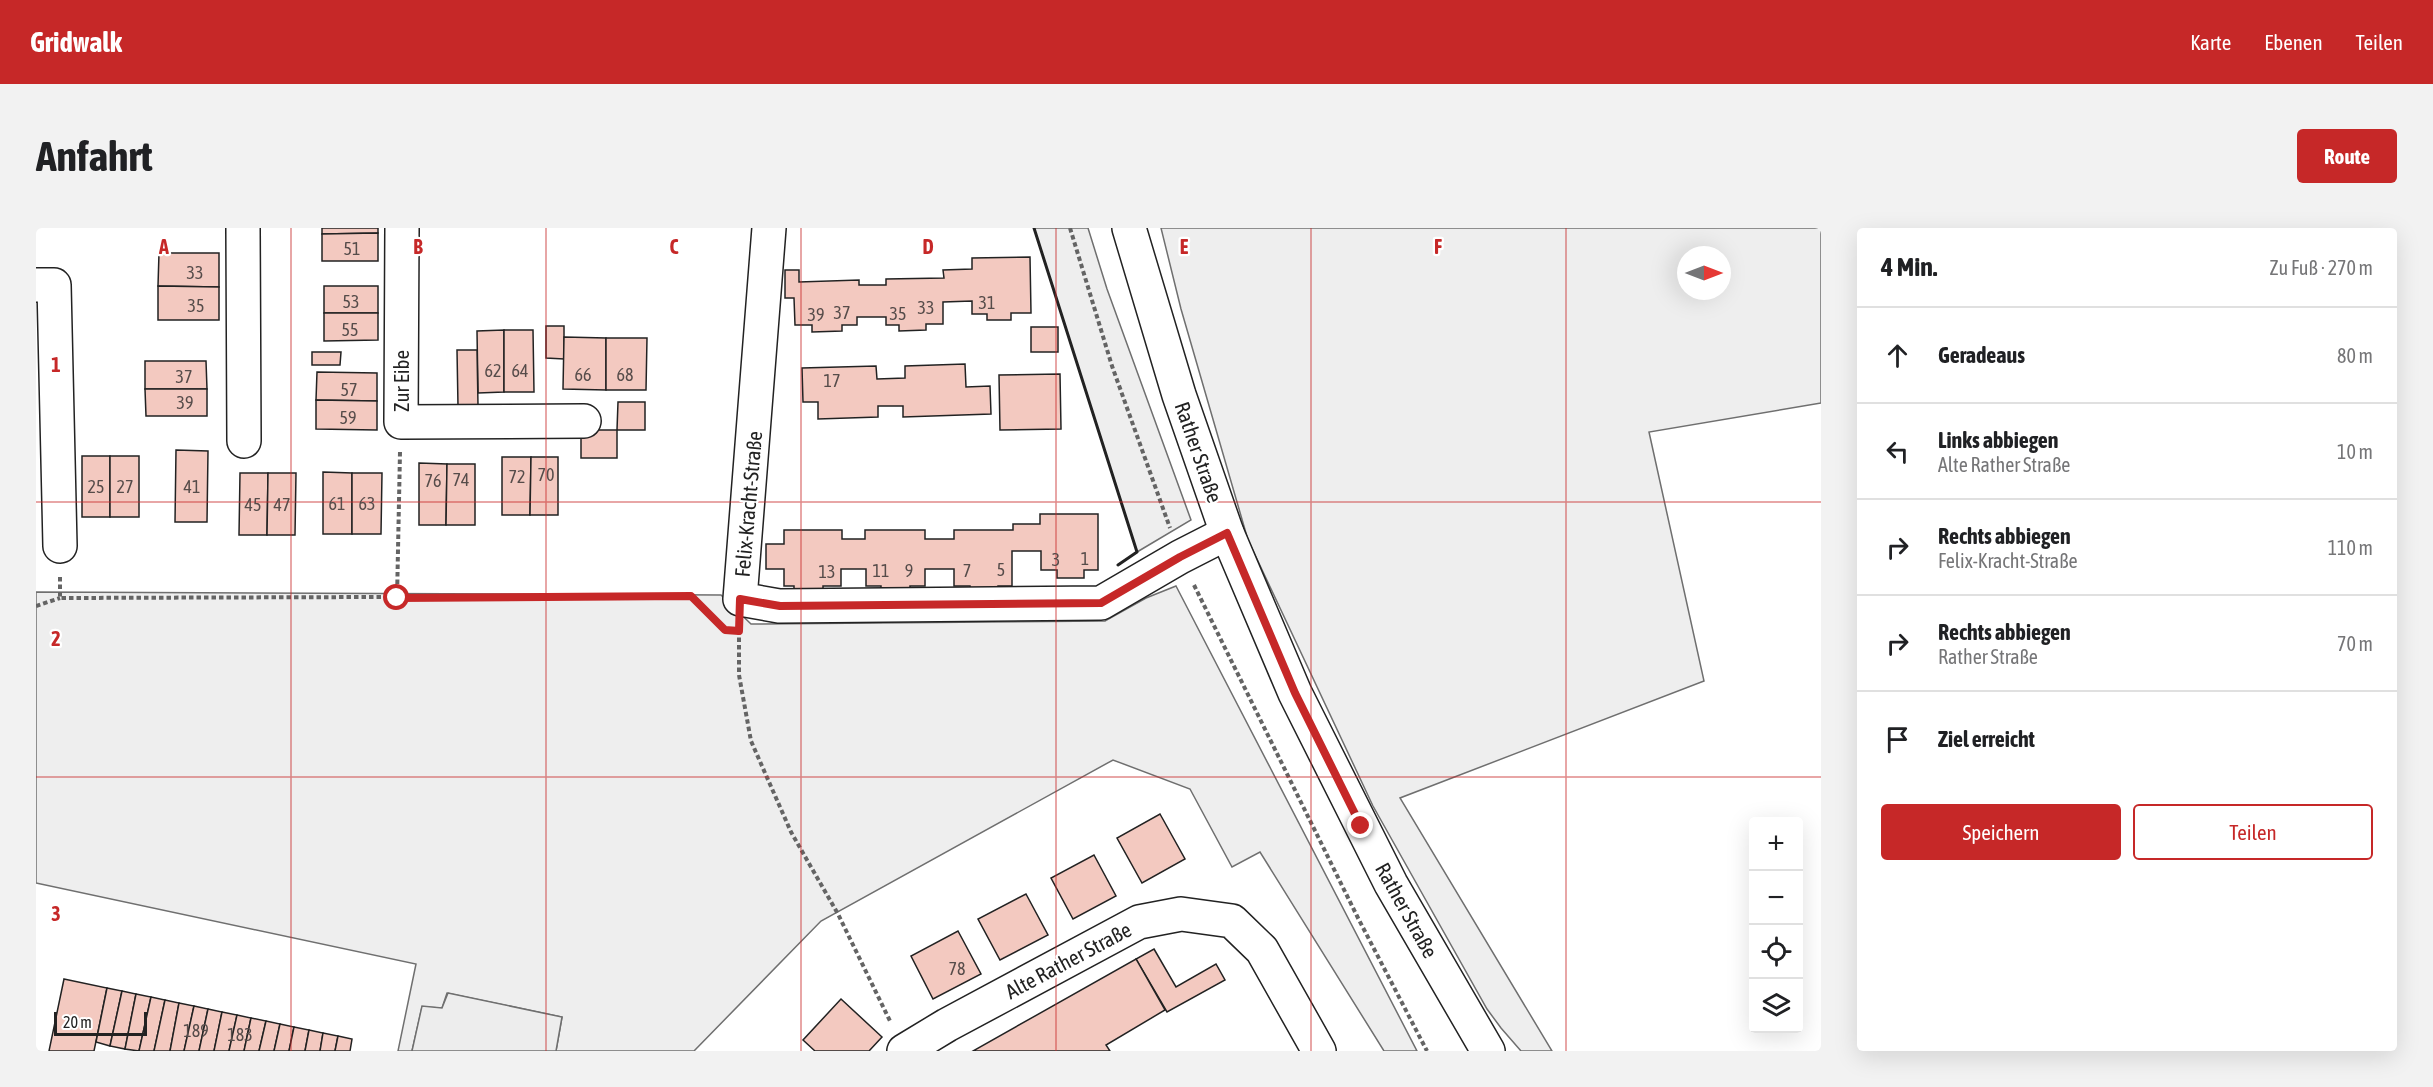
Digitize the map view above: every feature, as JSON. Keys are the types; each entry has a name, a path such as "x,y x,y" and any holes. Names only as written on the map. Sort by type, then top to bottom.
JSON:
{"street":[{"path":"243,228 244,441"},
{"name":"Zur Eibe","path":"402,228 401,422 584,421"},
{"name":"Felix-Kracht-Straße","path":"769,228 740,615 780,606 1101,603 1180,557 1227,533"},
{"name":"Rather Straße","path":"1129,228 1179,395 1227,533 1295,693 1361,826 1422,939 1488,1051"},
{"path":"45,285 60,546"},
{"name":"Alte Rather Straße","path":"899,1042 947,1025 1139,922 1181,914 1232,921 1262,950 1319,1051"}],"path":[{"path":"1071,228 1112,366 1180,557 1358,918 1427,1051"},
{"path":"397,598 401,422"},
{"path":"60,546 60,598"},
{"path":"36,606 60,598 691,596 718,623"},
{"path":"732,630 740,615"},
{"path":"740,615 739,675 751,741 791,832 838,914 899,1042"}],"shaded area":[{"path":"1034,228 1088,228 1107,289 1191,520 1137,552"},
{"path":"1161,228 1821,228 1821,403 1649,432 1704,681 1400,798 1552,1051 1521,1051 1487,1009 1373,806 1248,540 1181,309"},
{"path":"1176,586 1417,1051 1384,1051 1260,852 1232,867 1190,789 1113,760 821,921 694,1051 556,1051 562,1017 447,993 442,1008 422,1007 412,1051 398,1051 416,964 36,883 36,592 721,595 751,624 1105,621 1146,598"},
{"path":"448,993 562,1017 556,1051 412,1051 422,1006 442,1008"}],"building":[{"path":"322,228 378,228 378,233 322,234"},
{"path":"378,233 378,261 322,261 322,234"},
{"path":"159,253 219,253 219,287 158,286"},
{"path":"1030,257 1031,313 1011,313 1011,320 987,320 987,314 972,314 972,301 943,302 943,324 926,324 926,330 899,331 899,325 886,325 886,317 857,317 857,325 842,325 842,331 812,332 812,325 795,325 794,298 785,298 785,270 799,270 799,282 859,280 859,285 886,285 886,279 944,278 943,270 972,269 972,258"},
{"path":"158,286 219,287 219,320 158,320"},
{"path":"324,286 378,286 378,313 324,313"},
{"path":"324,313 378,313 378,340 324,341"},
{"path":"546,326 564,326 564,359 546,358"},
{"path":"1031,327 1058,327 1058,352 1031,352"},
{"path":"504,330 504,392 478,393 477,331"},
{"path":"504,330 533,330 534,392 504,392"},
{"path":"564,337 606,338 606,390 563,389"},
{"path":"606,338 647,338 646,390 606,390"},
{"path":"457,350 477,350 478,405 458,406"},
{"path":"312,352 341,352 340,365 312,365"},
{"path":"145,361 206,361 207,389 145,389"},
{"path":"965,364 966,387 990,386 991,414 903,417 903,406 878,406 878,417 818,419 818,402 803,402 802,368 876,366 877,379 905,378 905,366"},
{"path":"317,372 377,373 377,401 316,400"},
{"path":"1060,374 1061,429 1000,430 999,375"},
{"path":"145,389 207,389 207,416 146,416"},
{"path":"316,400 377,401 377,430 316,429"},
{"path":"618,402 645,402 645,430 617,430"},
{"path":"581,430 617,430 617,458 581,458"},
{"path":"176,450 208,451 207,522 175,522"},
{"path":"82,456 110,456 110,517 82,517"},
{"path":"110,456 139,456 139,517 110,517"},
{"path":"502,457 531,457 530,515 502,515"},
{"path":"531,457 558,457 558,515 530,515"},
{"path":"419,463 447,464 446,525 419,525"},
{"path":"447,464 475,464 475,525 446,525"},
{"path":"323,472 352,473 352,534 323,534"},
{"path":"240,473 268,473 267,535 239,535"},
{"path":"268,473 296,473 295,535 267,535"},
{"path":"352,473 382,473 381,534 352,534"},
{"path":"1040,514 1098,514 1098,570 1084,570 1084,578 1057,578 1057,570 1041,570 1041,551 1012,551 1012,586 998,586 998,592 970,592 970,586 954,586 954,569 925,569 925,586 910,586 910,594 881,594 881,586 866,586 866,569 841,569 841,586 823,586 823,594 794,594 794,586 784,586 784,569 766,569 766,544 784,544 784,530 842,530 842,539 865,539 865,530 925,530 925,539 954,539 954,530 1013,530 1013,524 1040,524"},
{"path":"1160,814 1185,859 1142,883 1117,838"},
{"path":"1094,855 1116,896 1073,919 1051,878"},
{"path":"1026,894 1048,935 1000,960 978,919"},
{"path":"958,931 981,974 933,999 911,956"},
{"path":"1154,949 1176,987 1216,964 1225,980 1167,1012 1136,959"},
{"path":"1136,959 1165,1010 1106,1045 1110,1051 973,1051"},
{"path":"64,979 107,988 94,1051 49,1051"},
{"path":"107,988 122,991 110,1046 96,1042"},
{"path":"122,991 136,994 125,1049 110,1046"},
{"path":"136,994 151,997 139,1051 125,1049"},
{"path":"151,997 165,1000 154,1051 139,1051"},
{"path":"841,999 882,1037 869,1051 815,1051 803,1040"},
{"path":"165,1000 179,1003 170,1051 154,1051"},
{"path":"179,1003 194,1006 184,1051 170,1051"},
{"path":"194,1006 208,1009 199,1051 184,1051"},
{"path":"208,1009 222,1012 214,1051 199,1051"},
{"path":"222,1012 237,1015 229,1051 214,1051"},
{"path":"237,1015 251,1018 244,1051 229,1051"},
{"path":"251,1018 266,1021 259,1051 244,1051"},
{"path":"266,1021 280,1024 274,1051 259,1051"},
{"path":"280,1024 294,1027 289,1051 274,1051"},
{"path":"294,1027 309,1030 305,1051 289,1051"},
{"path":"309,1030 323,1033 320,1051 305,1051"},
{"path":"323,1033 338,1036 335,1051 320,1051"},
{"path":"338,1036 352,1039 350,1051 335,1051"}],"wall":[{"path":"1034,228 1137,552 1118,565"}],"route":[{"path":"397,598 691,596 725,630 739,631 740,599 780,606 1101,603 1180,557 1227,533 1295,693 1361,826"}]}
